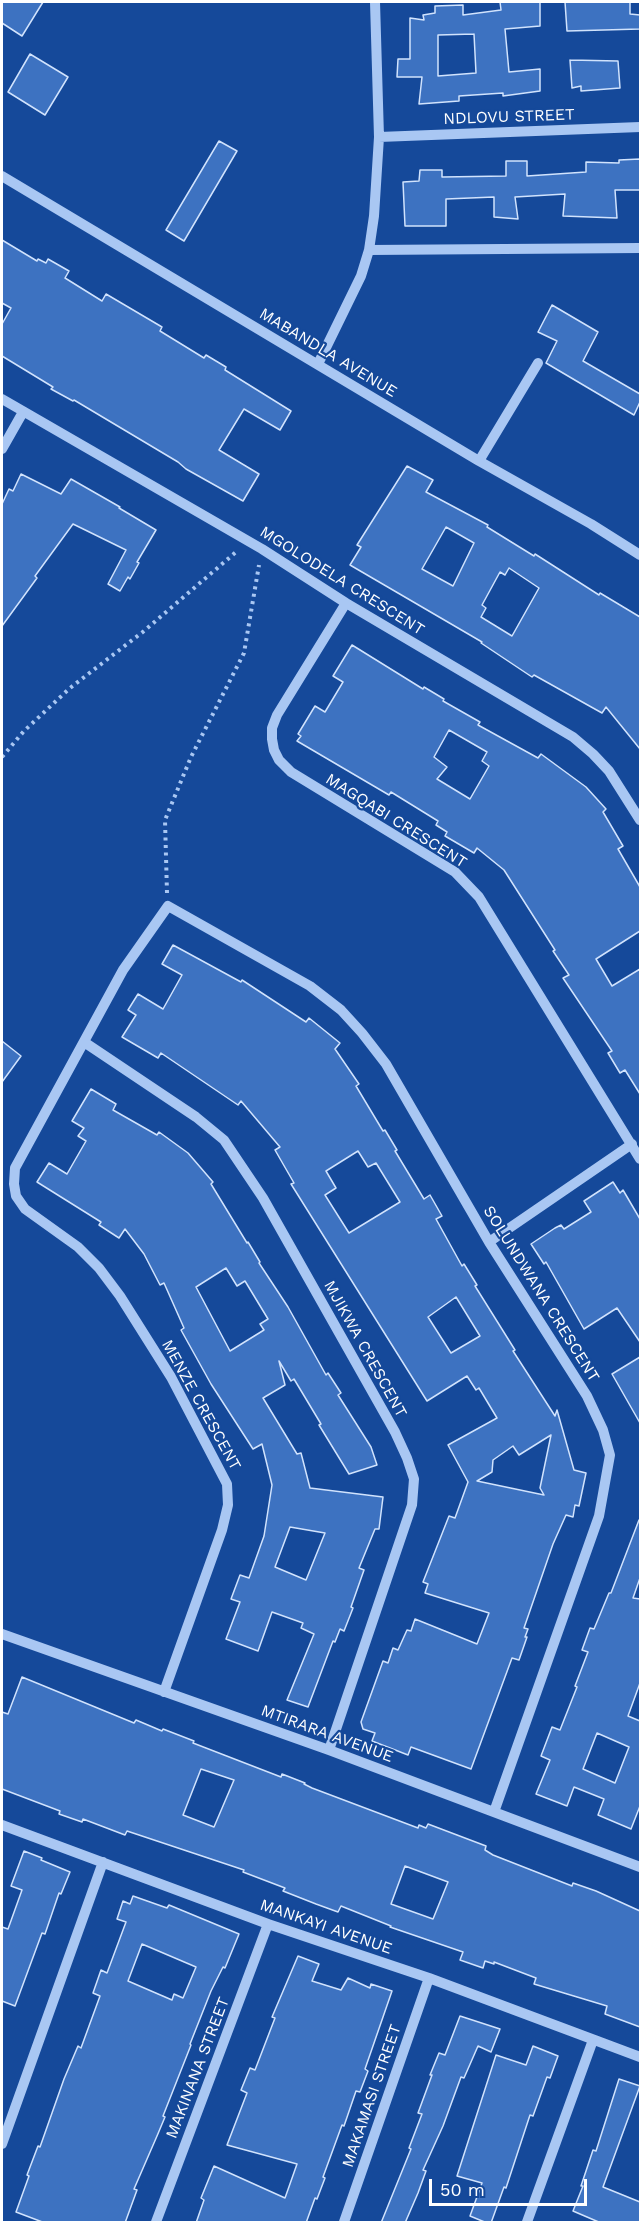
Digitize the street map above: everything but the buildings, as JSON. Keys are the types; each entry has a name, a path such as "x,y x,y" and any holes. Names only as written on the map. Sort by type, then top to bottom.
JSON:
{"street":[{"path":"318,364 361,276 369,250 374,216 379,137 375,2"},
{"name":"NDLOVU STREET","path":"379,137 640,127"},
{"name":"MABANDLA AVENUE","path":"2,176 640,555"},
{"path":"369,250 640,248"},
{"path":"479,461 538,363"},
{"name":"MGOLODELA CRESCENT","path":"2,399 262,549 346,603 573,737 609,771 640,820"},
{"path":"2,449 23,412"},
{"name":"MAGQABI CRESCENT","path":"346,603 277,715 272,728 272,739 279,760 291,772 455,872 479,897 640,1159"},
{"path":"84,1042 123,970 168,906"},
{"name":"SOLUNDWANA CRESCENT","path":"168,906 310,986 340,1010 362,1033 386,1064 489,1242 586,1396 603,1430 610,1455 607,1483 599,1516 494,1812"},
{"name":"MENZE CRESCENT","path":"84,1042 15,1168 16,1196 25,1209 78,1247 99,1268 120,1296 171,1377 227,1484 228,1505 222,1530 164,1692"},
{"name":"MJIKWA CRESCENT","path":"84,1042 196,1117 224,1140 263,1198 407,1458 414,1479 412,1505 329,1750"},
{"path":"489,1242 632,1144"},
{"name":"MTIRARA AVENUE","path":"2,1636 329,1750 640,1868"},
{"name":"MANKAYI AVENUE","path":"2,1825 268,1923 429,1978 640,2058"},
{"path":"2,2144 103,1862"},
{"name":"MAKINANA STREET","path":"156,2223 268,1923"},
{"name":"MAKAMASI STREET","path":"344,2223 429,1978"},
{"path":"527,2223 593,2040"}],"path":[{"path":"2,757 24,731 70,688 144,631 248,541"},
{"path":"168,906 165,820 191,757 243,653 262,549"}]}
